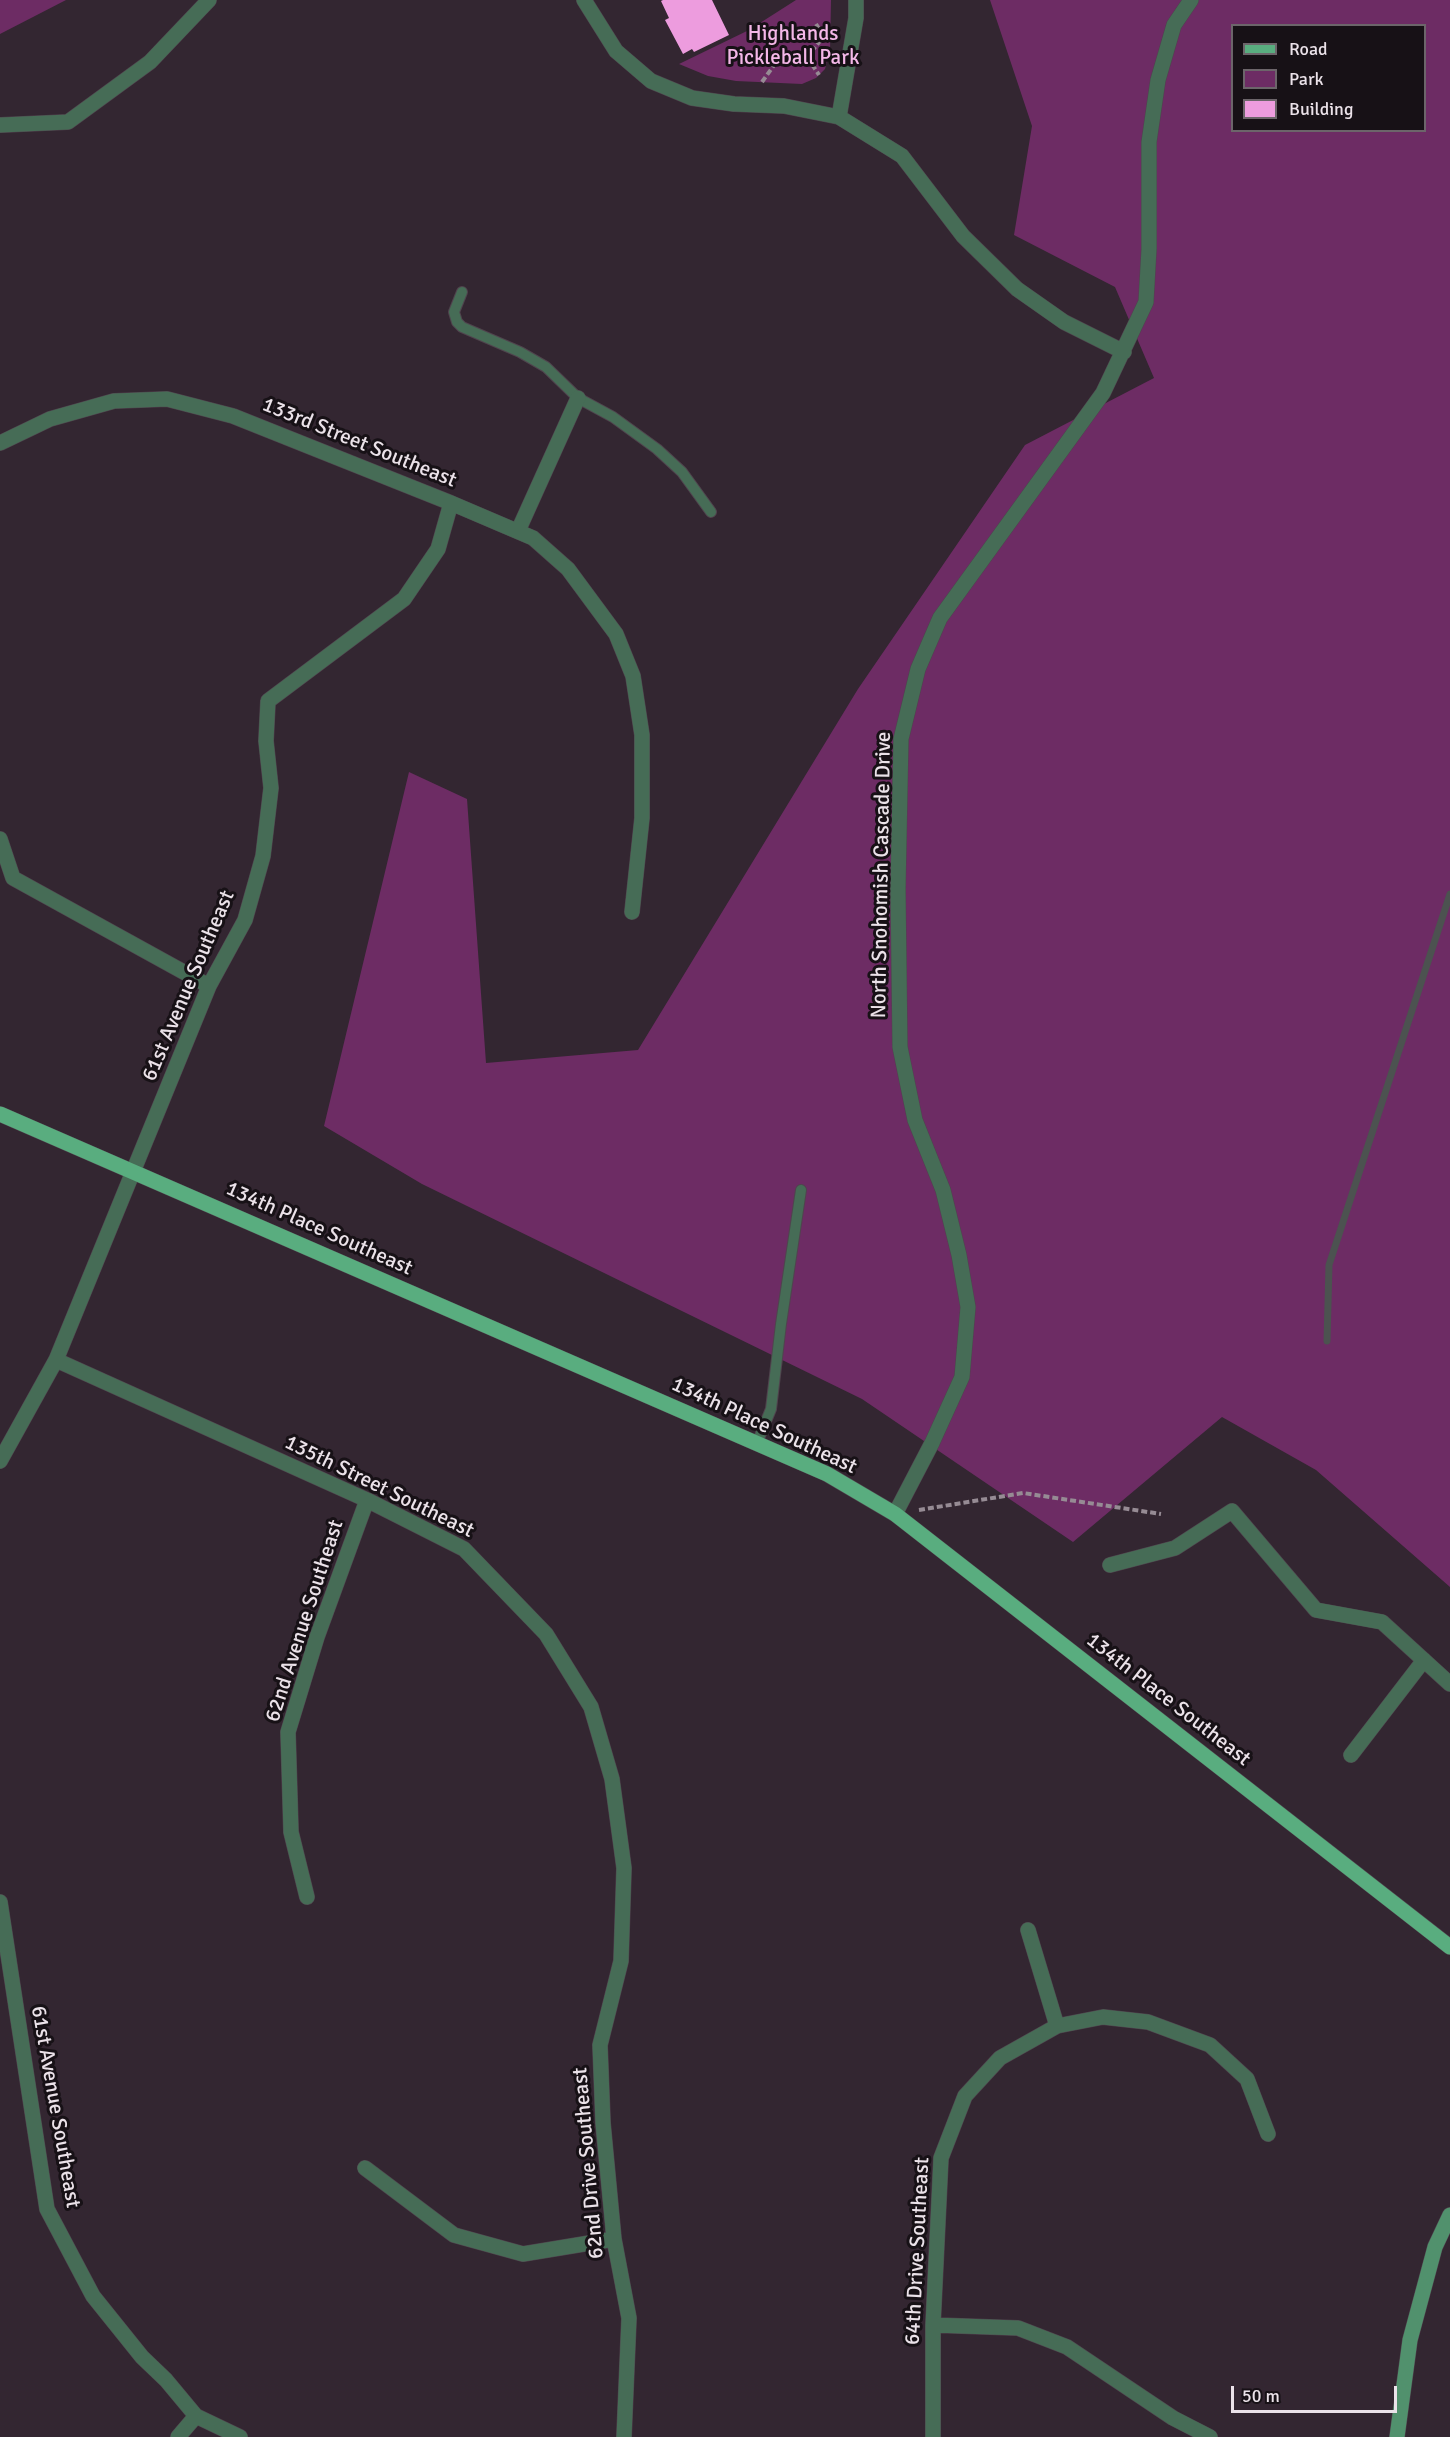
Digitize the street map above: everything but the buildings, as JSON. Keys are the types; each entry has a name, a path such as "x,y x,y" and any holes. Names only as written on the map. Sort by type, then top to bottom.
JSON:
{"main road":[{"name":"134th Place Southeast","path":"0,1114 827,1474 895,1514 1450,1947"}],"street":[{"path":"1,126 68,122 150,62 209,0"},
{"path":"584,0 616,51 651,81 692,98 734,104 784,106 839,117 903,156 963,236 1017,289 1064,322 1124,352"},
{"path":"839,117 856,18 856,0"},
{"name":"North Snohomish Cascade Drive","path":"895,1514 932,1443 962,1377 968,1307 959,1255 945,1201 915,1120 900,1047 898,889 902,739 918,669 940,618 1103,393 1146,303 1149,249 1149,142 1158,80 1174,25 1191,0"},
{"path":"518,531 578,398"},
{"name":"133rd Street Southeast","path":"0,443 50,419 114,400 167,399 233,416 452,503 533,538 568,569 616,634 633,676 642,735 642,818 632,912"},
{"name":"61st Avenue Southeast","path":"0,1461 56,1360 209,986 245,920 263,856 271,788 266,741 268,701 404,599 438,549 452,503"},
{"path":"0,839 13,878 209,986"},
{"name":"135th Street Southeast","path":"56,1360 367,1500 464,1549 546,1634 591,1707 612,1779"},
{"name":"62nd Avenue Southeast","path":"307,1897 291,1832 288,1732 317,1637 367,1500"},
{"path":"1110,1565 1175,1548 1232,1511 1316,1610 1382,1622 1450,1684"},
{"path":"1350,1755 1424,1660"},
{"name":"62nd Drive Southeast","path":"612,1779 624,1868 621,1961 600,2046 603,2122 614,2240 629,2318 624,2437"},
{"name":"61st Avenue Southeast","path":"0,1902 47,2209 93,2296 142,2357 166,2380 196,2416"},
{"path":"1028,1930 1057,2026"},
{"name":"64th Drive Southeast","path":"933,2437 933,2325 941,2158 964,2096 1000,2058 1057,2026 1103,2018 1148,2022 1210,2045 1247,2079 1268,2134"},
{"path":"365,2168 454,2235 523,2254 614,2240"},
{"path":"1397,2437 1410,2340 1435,2247 1450,2215"},
{"path":"933,2325 1018,2328 1067,2347 1173,2418 1210,2437"},
{"path":"178,2437 196,2416 240,2437"}],"lane":[{"path":"462,292 454,312 457,322 462,327 520,352 546,367 578,398 614,417 657,448 682,472 711,512"},
{"path":"757,1443 771,1409 801,1190"}],"path":[{"path":"816,24 824,36 830,38"},
{"path":"773,55 777,61 782,62 807,57 824,36"},
{"path":"807,57 819,75"},
{"path":"762,82 777,61"},
{"path":"895,1514 1023,1493 1161,1514"}],"green space":[{"path":"0,0 66,0 0,34"},
{"name":"Highlands Pickleball Park","path":"796,0 831,0 830,52 825,69 816,78 802,84 736,81 708,76 679,64 749,30"},
{"path":"990,0 1450,0 1450,1587 1316,1470 1222,1417 1073,1542 862,1399 422,1184 324,1126 409,772 467,799 486,1063 638,1050 858,689 1025,445 1154,378 1115,287 1014,235 1032,126"}],"waterway":[{"path":"1327,1341 1329,1265 1450,894"}]}
